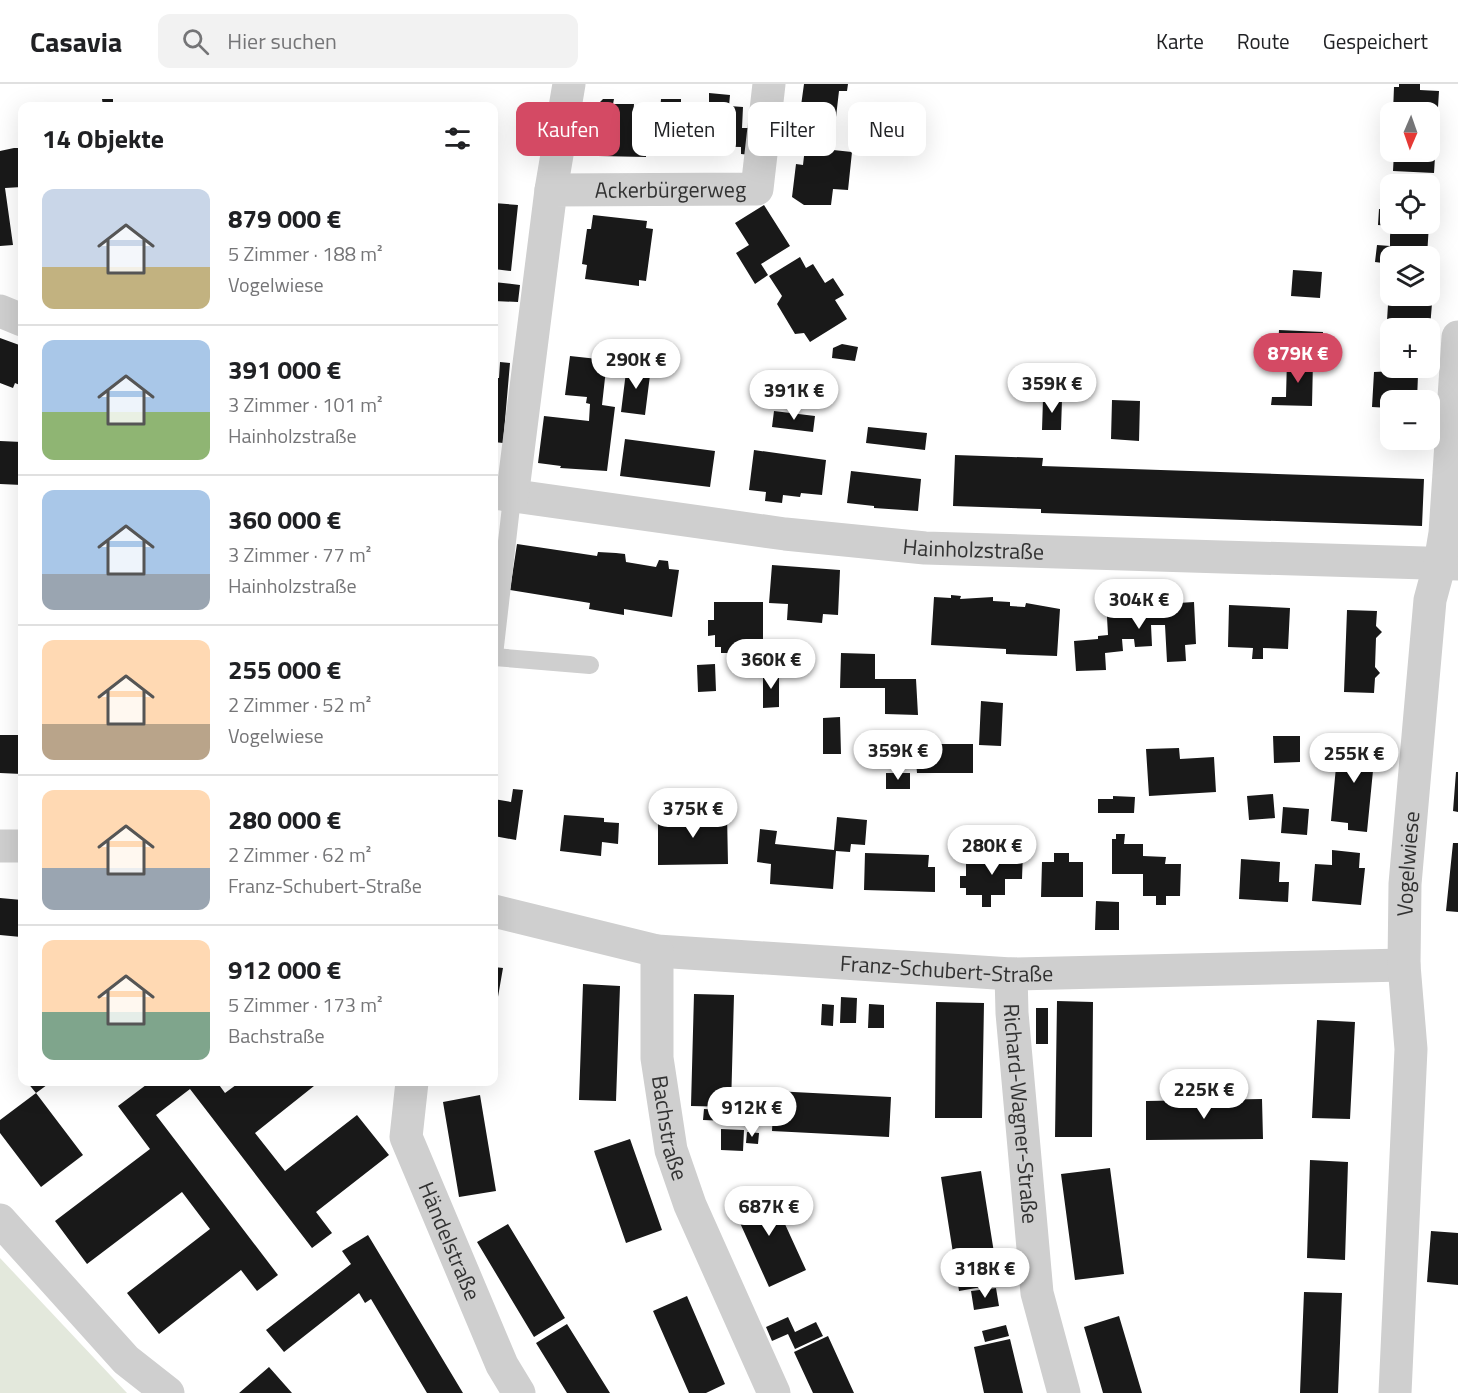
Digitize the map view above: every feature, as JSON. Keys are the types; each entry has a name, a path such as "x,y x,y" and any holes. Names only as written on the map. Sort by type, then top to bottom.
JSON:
{"street":[{"path":"503,495 569,84"},
{"name":"Ackerbürgerweg","path":"551,190 757,189 769,84"},
{"path":"0,311 18,318"},
{"name":"Vogelwiese","path":"1395,1393 1411,1049 1404,965 1405,884 1430,600 1449,563 1458,337"},
{"name":"Hainholzstraße","path":"503,495 785,534 925,548 1449,563"},
{"path":"0,846 18,846"},
{"name":"Franz-Schubert-Straße","path":"498,912 657,951 1011,974 1404,965"},
{"name":"Bachstraße","path":"657,951 657,1058 671,1150 690,1205 774,1393"},
{"name":"Richard-Wagner-Straße","path":"1011,974 1012,1013 1037,1293 1064,1393"},
{"name":"Händelstraße","path":"412,1086 406,1137 502,1365 519,1393"},
{"path":"0,1220 126,1360 168,1393"}],"lane":[{"path":"498,584 503,495"},
{"path":"498,656 590,665"}],"shaded area":[{"path":"0,1258 127,1393 0,1393"}],"building":[{"path":"804,84 848,84 847,91 839,91 836,117 836,102 802,102"},
{"path":"1399,84 1420,84 1420,90 1439,91 1438,102 1393,102 1394,87 1399,87"},
{"path":"709,93 730,95 729,102 709,102"},
{"path":"102,99 113,99 113,102 102,102"},
{"path":"603,99 614,99 613,102 600,102"},
{"path":"661,99 681,99 681,102 661,102"},
{"path":"620,104 632,104 632,156 646,157 598,156 620,156"},
{"path":"736,106 743,107 742,128 748,128 748,155 741,154 741,147 736,147"},
{"path":"18,148 18,187 5,188 13,245 0,246 0,151"},
{"path":"836,150 848,152 848,156 852,156 848,190 833,189 831,205 804,205 792,197 796,164 803,165 804,156 836,156"},
{"path":"1393,162 1435,162 1434,173 1393,171"},
{"path":"498,203 518,205 511,271 498,269"},
{"path":"764,205 790,246 761,264 768,275 755,284 736,253 749,245 735,223"},
{"path":"1379,209 1380,209 1380,225 1378,225"},
{"path":"593,215 647,221 646,228 653,229 646,281 639,280 639,286 585,279 587,265 582,264 587,229 591,229"},
{"path":"1390,234 1428,234 1428,246 1390,246"},
{"path":"1377,245 1390,246 1380,246 1380,263 1375,262"},
{"path":"800,257 806,268 813,264 825,283 833,278 844,295 835,300 847,319 810,342 804,333 795,334 777,304 782,296 769,276"},
{"path":"1293,270 1322,272 1320,298 1291,296"},
{"path":"498,282 520,285 518,302 498,301"},
{"path":"1388,306 1432,306 1431,318 1387,318"},
{"path":"1279,330 1323,332 1322,348 1278,346"},
{"path":"0,338 18,345 18,384 15,383 13,388 0,383"},
{"path":"842,344 858,347 855,361 832,358 833,348"},
{"path":"570,356 607,360 602,405 615,407 607,471 560,468 561,466 538,463 544,416 589,421 590,404 586,403 587,397 565,395"},
{"path":"1287,359 1313,360 1312,406 1271,405 1272,397 1286,397"},
{"path":"500,362 510,363 503,443 498,442"},
{"path":"627,364 651,367 645,415 621,412"},
{"path":"1374,372 1380,372 1380,378 1418,378 1417,390 1380,390 1380,407 1372,407"},
{"path":"1043,399 1062,399 1061,430 1042,430"},
{"path":"1112,400 1140,401 1139,441 1111,439"},
{"path":"774,411 815,416 813,432 772,427"},
{"path":"868,427 927,433 925,450 866,443"},
{"path":"625,439 715,451 710,487 620,476"},
{"path":"0,441 18,442 18,485 0,484"},
{"path":"754,450 826,460 822,495 801,493 800,497 783,495 782,503 765,501 766,492 749,490"},
{"path":"955,455 1043,458 1042,466 1424,479 1422,526 1041,513 1041,509 953,506"},
{"path":"851,471 921,479 918,511 874,508 874,506 847,503"},
{"path":"517,544 597,556 598,552 625,554 626,562 656,567 659,560 668,561 669,569 679,570 672,617 624,609 624,615 589,609 590,603 510,590"},
{"path":"772,565 840,570 838,615 823,614 822,623 787,620 788,604 769,603"},
{"path":"951,595 961,596 960,599 993,597 993,601 1010,602 1010,606 1025,607 1026,603 1060,609 1057,656 1006,654 1006,649 931,645 934,597 951,598"},
{"path":"1163,598 1163,604 1194,602 1196,644 1185,645 1186,661 1167,662 1165,625 1151,625 1152,646 1135,647 1134,639 1122,639 1123,651 1105,653 1106,670 1076,671 1074,641 1098,639 1098,636 1108,635 1106,599"},
{"path":"714,602 763,602 763,646 736,647 736,653 721,653 721,647 715,647 715,635 708,636 708,620 714,620"},
{"path":"1229,605 1290,608 1288,649 1263,648 1263,659 1252,659 1253,648 1228,647"},
{"path":"1347,610 1377,611 1376,626 1382,632 1376,638 1375,667 1380,673 1375,678 1374,693 1344,692"},
{"path":"841,653 875,654 875,679 916,679 918,715 885,714 885,688 840,688"},
{"path":"715,664 716,691 698,692 697,665"},
{"path":"763,673 779,673 779,707 763,708"},
{"path":"981,701 1003,703 1001,746 979,745"},
{"path":"840,717 841,754 823,754 823,718"},
{"path":"0,735 18,735 18,774 0,773"},
{"path":"1273,736 1300,736 1300,762 1274,763"},
{"path":"1355,738 1376,740 1367,832 1348,830 1348,823 1331,821 1338,745 1354,747"},
{"path":"879,744 973,744 973,773 917,773 916,761 879,761"},
{"path":"1179,748 1180,759 1214,757 1216,792 1149,796 1146,749"},
{"path":"1456,772 1458,772 1458,812 1453,811"},
{"path":"886,773 910,773 910,789 886,789"},
{"path":"513,789 523,790 516,840 498,837 498,800 511,802"},
{"path":"1273,794 1275,818 1249,820 1247,796"},
{"path":"1113,796 1135,797 1134,813 1098,813 1098,799 1113,799"},
{"path":"1283,807 1309,809 1307,835 1281,833"},
{"path":"658,814 727,814 728,864 658,865"},
{"path":"564,815 604,818 604,822 619,823 618,844 602,842 601,856 560,851"},
{"path":"837,817 867,820 865,845 851,844 850,852 836,851 833,889 770,884 771,864 757,862 760,829 777,831 775,844 834,850"},
{"path":"1116,834 1125,834 1124,844 1143,844 1143,856 1166,857 1165,864 1181,864 1180,896 1166,896 1166,905 1156,905 1156,896 1143,896 1143,874 1112,874 1112,839 1116,839"},
{"path":"1453,843 1458,843 1458,912 1446,911"},
{"path":"1332,850 1360,853 1359,868 1365,868 1361,905 1312,901 1315,864 1332,865"},
{"path":"1005,851 1023,851 1022,879 1005,879 1005,895 991,895 991,907 982,907 982,895 966,895 966,888 960,888 960,876 966,876 966,860 1005,861"},
{"path":"865,853 929,855 928,867 935,867 935,892 864,890"},
{"path":"1054,853 1069,853 1069,862 1083,862 1083,897 1041,897 1042,862 1054,862"},
{"path":"1241,859 1280,862 1279,882 1289,882 1288,902 1239,899"},
{"path":"0,898 18,900 18,937 0,935"},
{"path":"1096,901 1119,902 1119,930 1095,930"},
{"path":"498,967 503,968 498,997"},
{"path":"583,984 620,986 616,1101 579,1100"},
{"path":"694,994 734,995 731,1107 691,1106"},
{"path":"841,997 857,998 856,1023 840,1023"},
{"path":"1057,1001 1093,1002 1092,1137 1055,1137"},
{"path":"936,1002 984,1003 982,1118 935,1118"},
{"path":"822,1004 834,1005 833,1026 821,1025"},
{"path":"869,1004 884,1005 884,1028 868,1028"},
{"path":"1036,1008 1048,1008 1048,1044 1036,1044"},
{"path":"1317,1020 1355,1022 1350,1119 1312,1118"},
{"path":"30,1086 46,1086 36,1093"},
{"path":"145,1086 220,1086 225,1093 235,1086 314,1086 255,1133 285,1171 357,1115 389,1155 316,1212 332,1233 312,1248 190,1089 156,1115 278,1275 257,1291 241,1270 159,1334 127,1293 210,1229 182,1192 87,1264 55,1221 150,1149 118,1106"},
{"path":"774,1091 891,1097 889,1137 772,1131"},
{"path":"36,1093 83,1155 41,1187 0,1133 0,1120"},
{"path":"480,1095 496,1191 459,1197 443,1102"},
{"path":"1262,1099 1263,1139 1146,1140 1146,1101"},
{"path":"704,1109 728,1110 728,1121 703,1120"},
{"path":"721,1129 744,1130 743,1151 721,1150"},
{"path":"747,1132 759,1133 758,1144 746,1143"},
{"path":"630,1139 662,1230 626,1243 594,1151"},
{"path":"1310,1160 1348,1162 1345,1260 1307,1258"},
{"path":"1110,1168 1124,1274 1075,1280 1061,1174"},
{"path":"981,1171 999,1284 959,1291 941,1177"},
{"path":"768,1187 806,1270 769,1287 731,1203"},
{"path":"508,1224 565,1318 534,1337 477,1242"},
{"path":"1431,1231 1458,1233 1458,1285 1427,1282"},
{"path":"368,1235 463,1393 427,1393 371,1299 365,1303 359,1293 284,1352 266,1330 351,1264 342,1251"},
{"path":"996,1288 999,1306 974,1310 971,1291"},
{"path":"1304,1292 1342,1293 1338,1393 1300,1393"},
{"path":"687,1296 725,1384 706,1393 689,1393 653,1311"},
{"path":"1119,1316 1142,1393 1103,1393 1084,1327"},
{"path":"788,1317 795,1332 816,1322 823,1336 795,1349 788,1334 772,1341 766,1327"},
{"path":"567,1324 610,1393 567,1393 536,1343"},
{"path":"1006,1325 1009,1336 985,1342 982,1331"},
{"path":"828,1336 854,1393 813,1393 794,1352"},
{"path":"1010,1339 1023,1393 984,1393 974,1347"},
{"path":"269,1367 292,1393 239,1393"}]}
